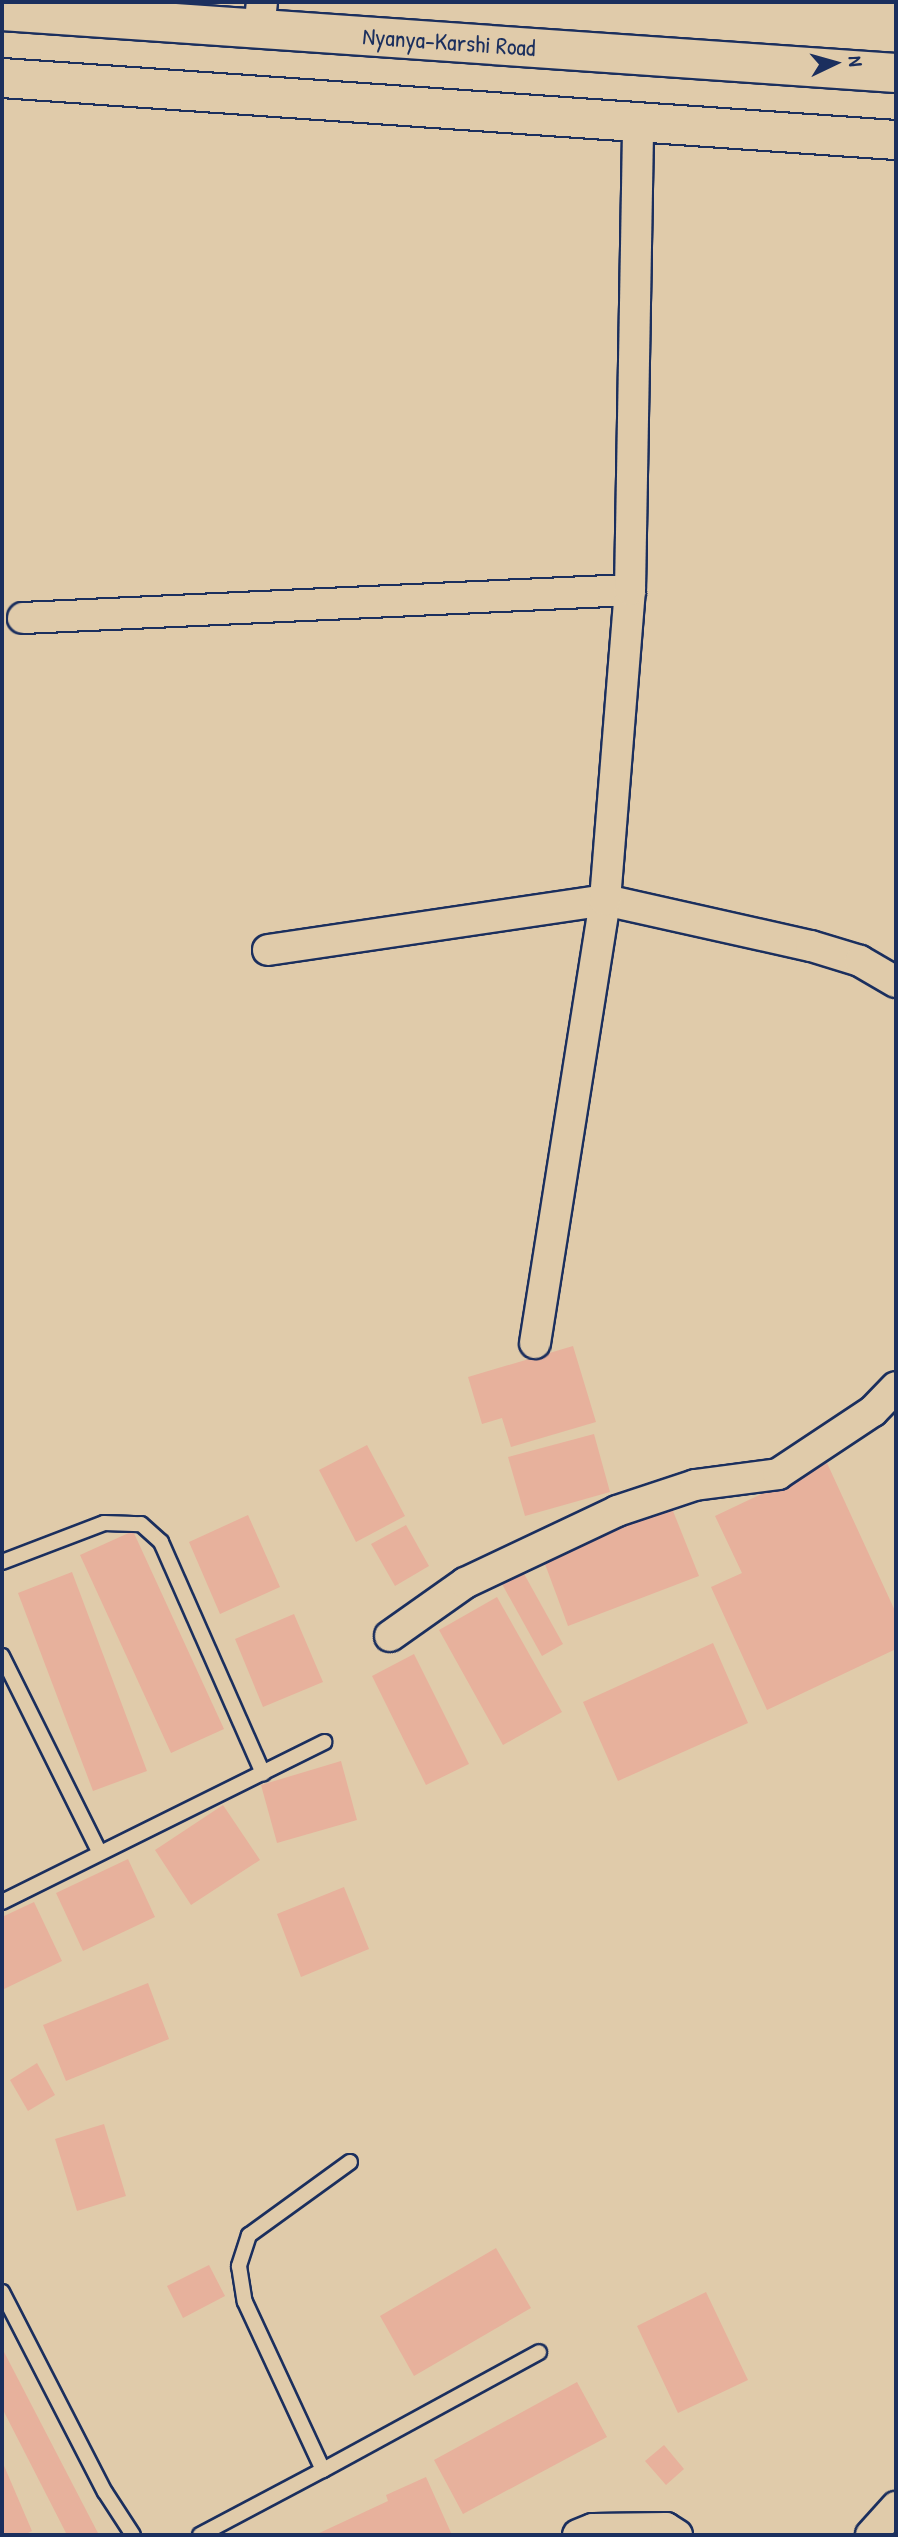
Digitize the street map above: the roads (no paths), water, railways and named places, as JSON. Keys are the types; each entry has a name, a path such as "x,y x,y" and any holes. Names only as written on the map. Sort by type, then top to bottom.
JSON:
{"main road":[{"name":"Nyanya-Karshi Road","path":"2,11 260,16 896,73"},
{"path":"2,78 896,140"}],"street":[{"path":"536,1343 605,900 630,590 638,124"},
{"path":"23,618 630,590"},
{"path":"268,950 605,900 811,946 860,961 896,982"},
{"path":"390,1636 465,1583 617,1511 695,1485 778,1474 873,1411 896,1387"},
{"path":"872,2535 896,2507"},
{"path":"578,2535 593,2529 641,2528 666,2528 677,2535"}],"lane":[{"path":"2,1562 104,1523 141,1524 161,1542 263,1773"},
{"path":"2,1656 98,1849"},
{"path":"2,1902 98,1849 263,1773 325,1741"},
{"path":"323,2470 245,2302 239,2266 249,2235 349,2162"},
{"path":"2,2292 105,2493 133,2535"},
{"path":"200,2535 539,2352"}]}
